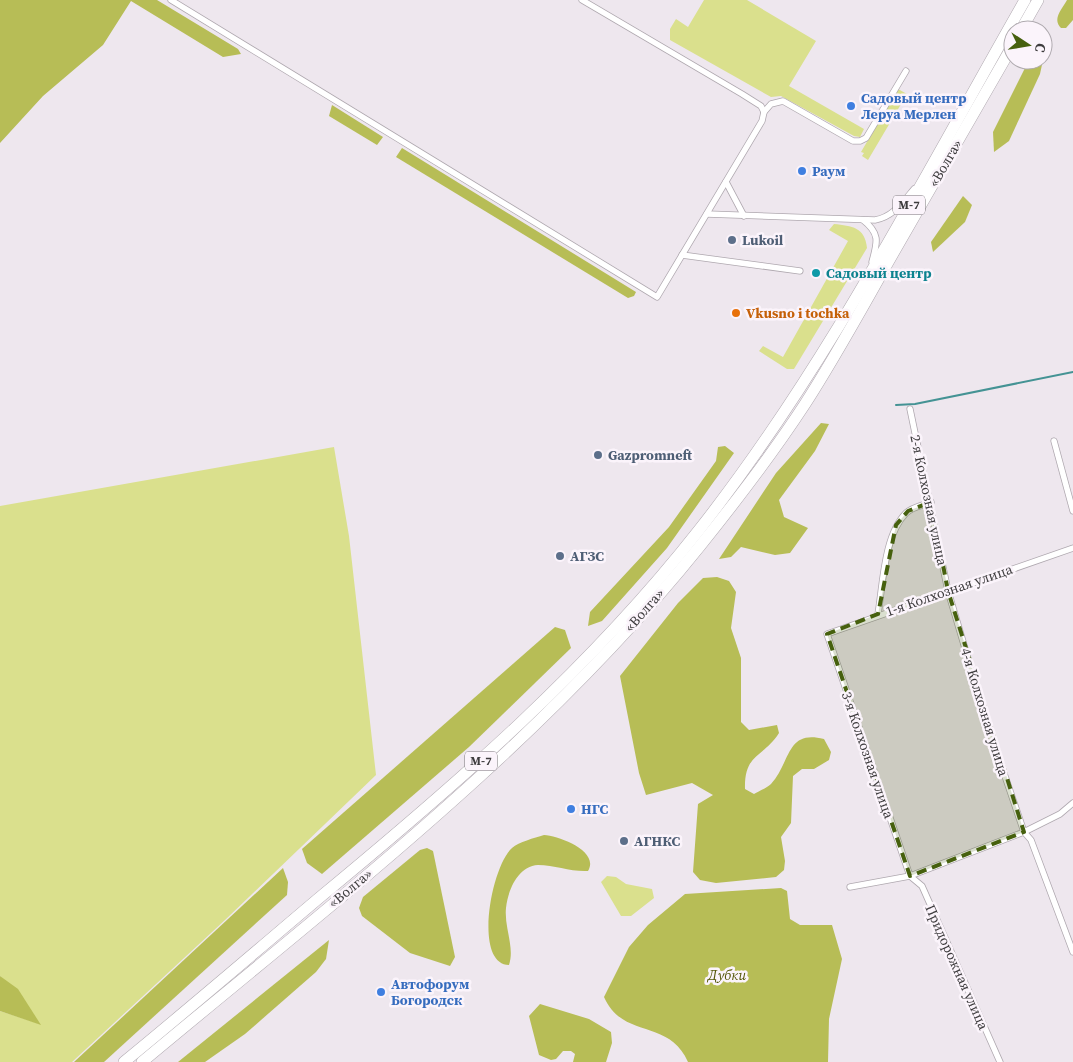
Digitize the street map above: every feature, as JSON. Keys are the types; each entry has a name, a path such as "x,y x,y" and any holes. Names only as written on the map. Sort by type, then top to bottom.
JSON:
{"highway":[{"name":"«Волга»","path":"124,1062 464,777 552,693 609,635 698,531 787,410 802,386 869,276 1025,0"},
{"path":"1027,20 1038,0"},
{"name":"«Волга»","path":"142,1062 368,872 527,733 608,651 692,556 742,492 813,390 1003,62"}],"street":[{"path":"171,0 657,297 762,121 764,112 771,104 783,101 853,141 860,141 866,138 906,71"},
{"path":"582,0 742,94 761,106 764,112"},
{"path":"707,214 864,220 884,219 896,210 925,176"},
{"path":"726,182 744,216"},
{"path":"864,220 876,232 877,242 869,276"},
{"path":"682,255 800,270"},
{"name":"2-я Колхозная улица","path":"910,410 931,502 948,591"},
{"path":"1054,441 1073,511"},
{"path":"878,614 891,537 896,525 908,511 931,502"},
{"name":"1-я Колхозная улица","path":"827,634 878,614 1073,548"},
{"name":"4-я Колхозная улица","path":"948,591 988,726 1024,832 1031,840 1073,952"},
{"name":"3-я Колхозная улица","path":"827,634 910,876"},
{"path":"850,887 910,876 1024,832 1060,814 1073,803"},
{"name":"Придорожная улица","path":"910,876 922,886 1000,1062"}],"highlighted area":[{"path":"931,502 948,591 1024,832 910,876 827,634 878,614 896,525 908,511"}],"green space":[{"path":"0,0 157,0 238,49 241,54 223,57 131,1 103,45 43,96 0,143"},
{"path":"704,0 747,0 816,41 789,86 864,129 860,137 854,136 781,96 771,97 670,40 670,29 676,19 688,27"},
{"path":"1067,0 1073,0 1073,20 1066,28 1061,28 1057,21"},
{"path":"1024,70 1041,70 1009,141 994,152 993,132"},
{"path":"898,89 907,94 868,160 862,156 864,153 861,152"},
{"path":"332,105 383,137 377,145 329,116"},
{"path":"402,148 636,292 634,296 628,298 396,157"},
{"path":"963,196 972,205 965,222 933,252 931,242"},
{"path":"834,224 856,229 864,236 867,248 794,369 787,369 759,351 763,346 783,357 848,241 829,230"},
{"path":"821,423 829,424 815,451 779,500 784,517 808,528 790,553 775,555 741,547 731,557 719,559 776,473"},
{"path":"725,446 734,453 667,548 602,621 588,626 590,612 669,527 716,461 718,447"},
{"path":"334,447 349,536 376,775 225,920 72,1062 0,1062 0,1011 40,1024 0,976 0,506"},
{"path":"717,577 729,581 736,592 731,628 741,658 741,722 749,730 777,725 779,733 751,762 746,777 745,789 754,794 771,784 791,750 802,739 812,737 824,739 831,752 829,760 814,769 802,769 793,776 791,823 781,837 785,861 784,870 776,877 716,883 700,880 693,872 698,804 713,795 692,783 646,795 639,773 620,676 678,603 703,578"},
{"path":"555,627 565,630 571,648 469,747 322,874 307,863 302,849"},
{"path":"544,835 559,838 576,846 588,857 590,864 588,871 551,866 531,866 515,880 506,908 506,923 511,951 509,965 498,960 491,949 489,913 492,893 504,858 512,848"},
{"path":"427,848 433,851 455,957 450,966 410,953 362,916 359,908 363,897 420,850"},
{"path":"283,868 288,882 287,895 104,1062 74,1062"},
{"path":"607,876 616,877 626,884 652,889 654,898 631,916 621,916 601,882"},
{"name":"Дубки","path":"781,888 787,891 790,919 800,925 832,925 842,959 829,1019 828,1062 688,1062 680,1048 670,1039 622,1019 612,1010 604,997 629,947 648,925 685,894"},
{"path":"329,940 326,959 316,972 245,1034 205,1062 178,1062"},
{"path":"0,976 18,989 41,1025 0,1011"},
{"path":"540,1004 589,1019 611,1032 612,1043 606,1062 573,1062 575,1054 571,1051 563,1051 556,1059 551,1060 539,1055 529,1016"}],"waterway":[{"path":"896,405 915,404 1073,372"}],"place":[{"name":"Садовый центр Леруа Мерлен","path":"851,106"},
{"name":"Раум","path":"802,171"},
{"name":"Lukoil","path":"732,240"},
{"name":"Садовый центр","path":"816,273"},
{"name":"Vkusno i tochka","path":"736,313"},
{"name":"Gazpromneft","path":"598,455"},
{"name":"АГЗС","path":"560,556"},
{"name":"НГС","path":"571,809"},
{"name":"АГНКС","path":"624,841"},
{"name":"Автофорум Богородск","path":"381,992"}]}
